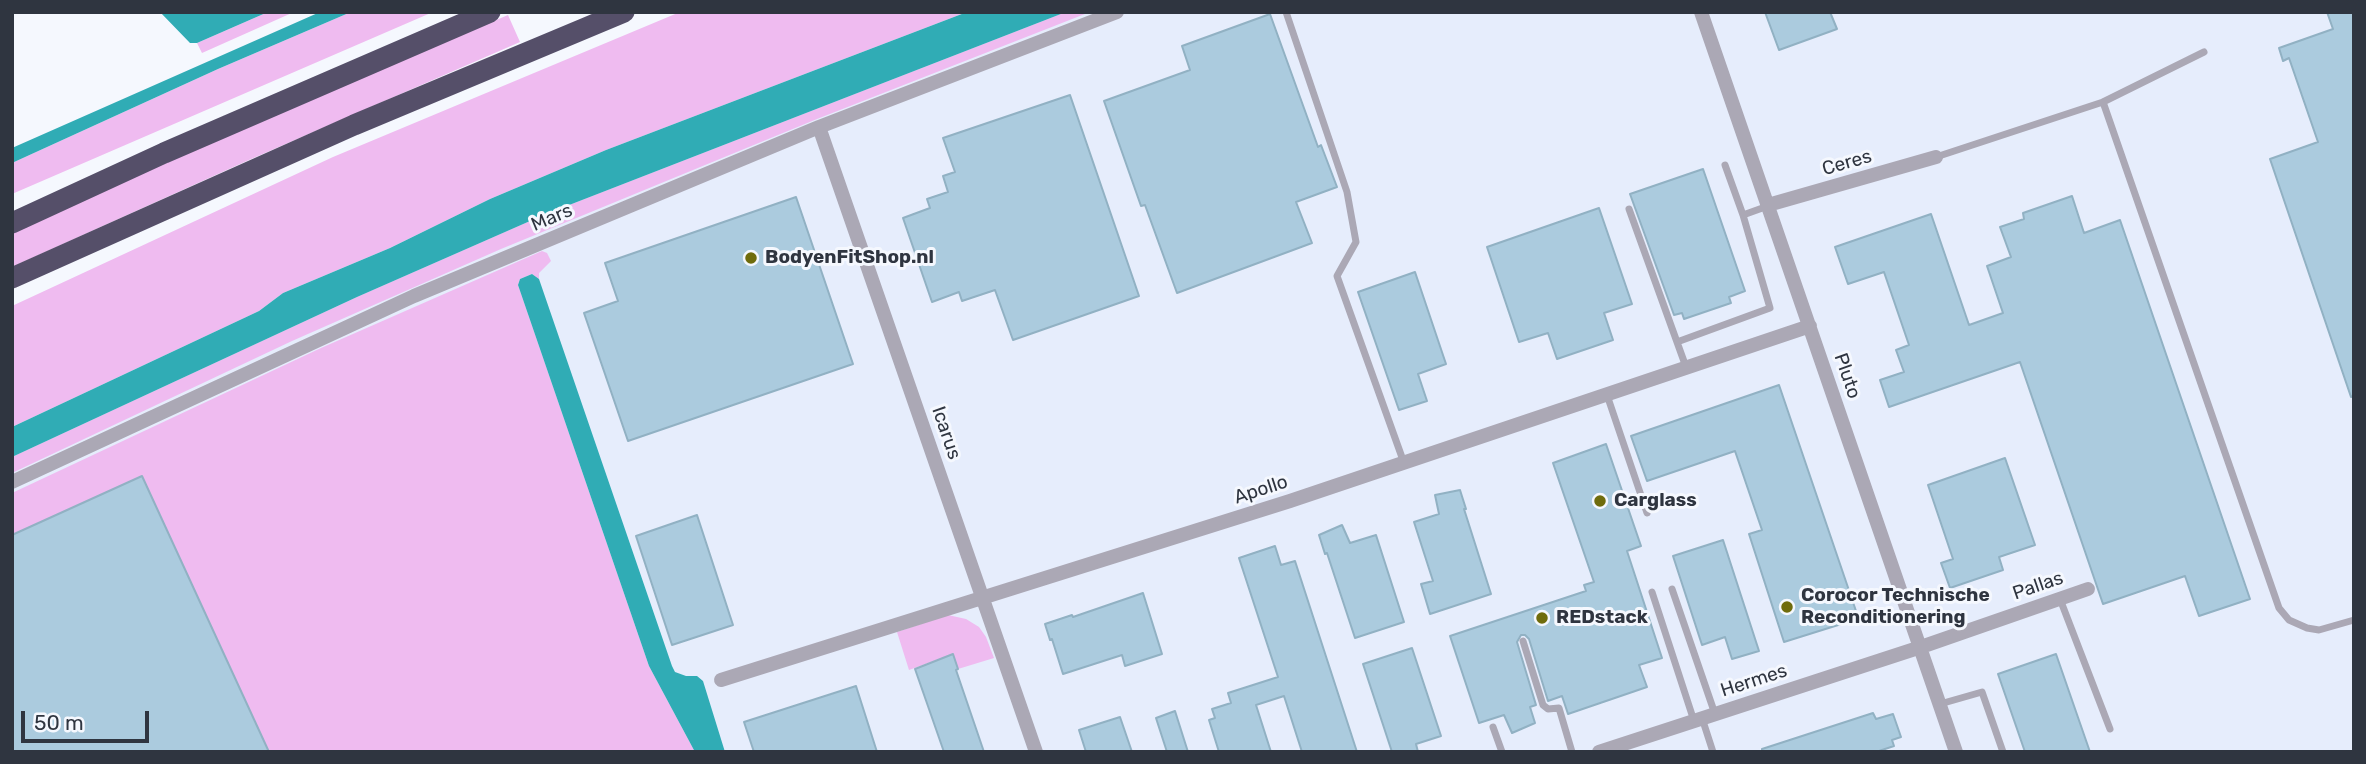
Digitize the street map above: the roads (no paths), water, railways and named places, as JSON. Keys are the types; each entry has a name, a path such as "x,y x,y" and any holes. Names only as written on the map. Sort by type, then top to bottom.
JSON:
{"highway":[{"path":"12,223 164,153 490,12"},
{"path":"12,278 354,125 624,12"}],"street":[{"name":"Mars","path":"12,482 414,296 819,127 1117,12"},
{"name":"Pluto","path":"1702,12 1956,752"},
{"name":"Icarus","path":"819,127 1037,752"},
{"name":"Ceres","path":"1768,205 1936,157"},
{"name":"Apollo","path":"721,680 1290,501 1810,326"},
{"name":"Pallas","path":"1921,647 2088,589"},
{"name":"Hermes","path":"1599,752 1921,647"}],"lane":[{"path":"1286,12 1347,192 1356,242 1337,276 1404,463"},
{"path":"1936,157 2103,102 2204,52"},
{"path":"2103,102 2279,608 2289,620 2319,630 2354,620"},
{"path":"1677,342 1770,308 1743,215 1725,165"},
{"path":"1743,215 1768,205"},
{"path":"1629,209 1686,368"},
{"path":"1607,395 1647,513"},
{"path":"1672,589 1713,752"},
{"path":"1652,592 1704,718"},
{"path":"2060,599 2110,729"},
{"path":"1523,641 1543,705 1548,709 1559,708 1573,752"},
{"path":"1940,704 1982,692 2003,752"},
{"path":"1493,727 1502,752"}],"water":[{"path":"160,12 268,12 197,43 190,43"},
{"path":"320,12 351,12 12,163 12,148"},
{"path":"967,12 1066,12 546,214 357,297 12,457 12,427 259,311 283,293 390,248 490,199 606,150"},
{"path":"532,274 539,279 672,666 675,672 697,676 703,681 725,752 695,752 649,666 518,285 520,279"}],"place":[{"name":"BodyenFitShop.nl","path":"751,258"},
{"name":"Carglass","path":"1600,501"},
{"name":"Corocor Technische Reconditionering","path":"1787,607"},
{"name":"REDstack","path":"1542,618"}]}
